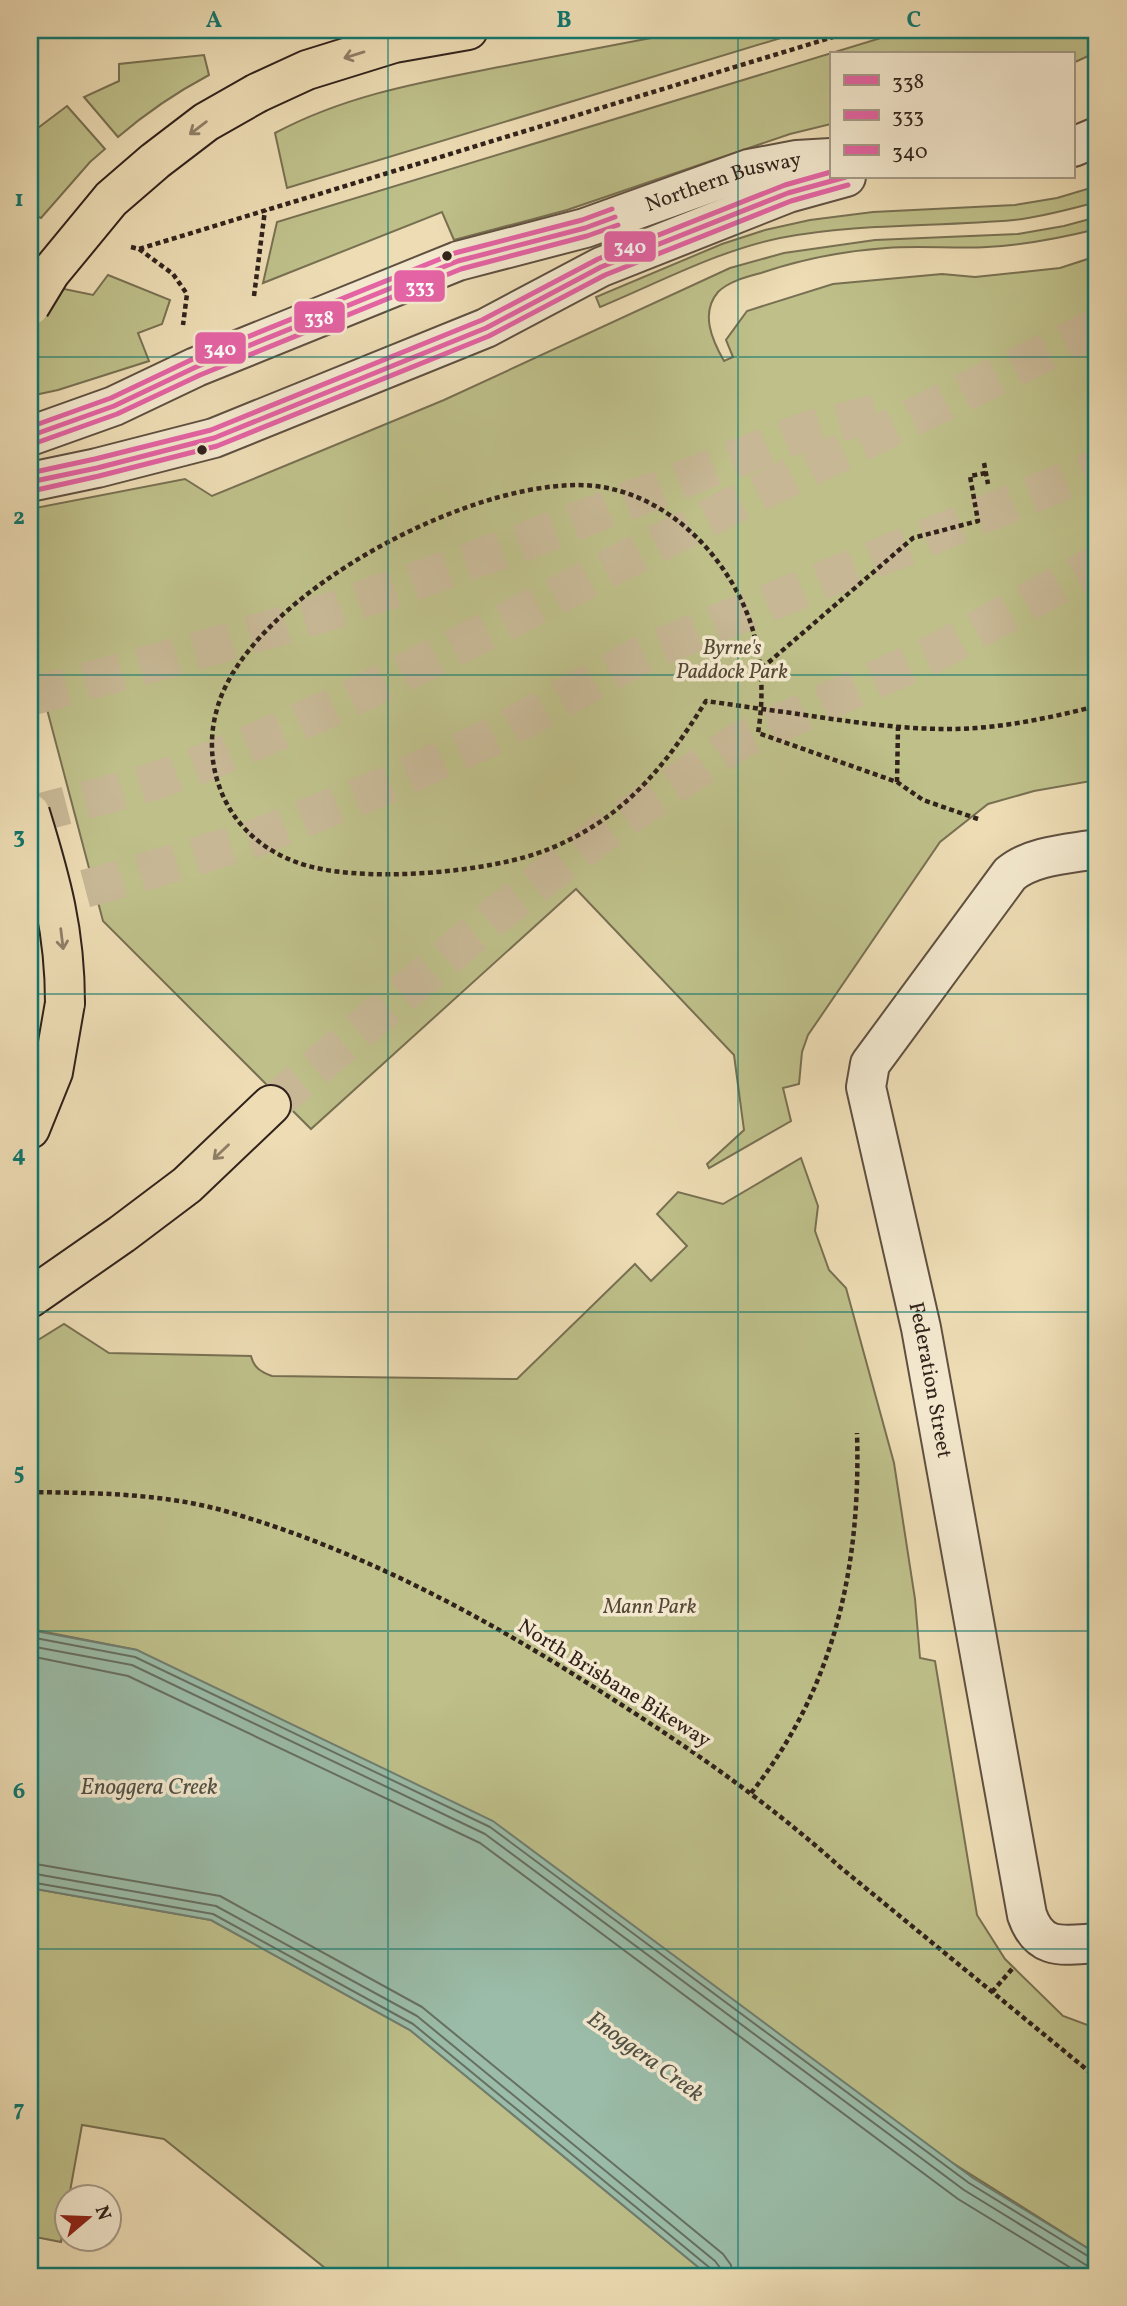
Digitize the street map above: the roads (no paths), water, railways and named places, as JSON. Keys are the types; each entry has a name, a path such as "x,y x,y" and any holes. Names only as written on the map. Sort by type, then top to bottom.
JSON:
{"highway":[{"path":"30,306 50,273 111,199 206,122 257,93 307,70 394,43 468,30"},
{"path":"30,813 49,877 63,941 65,1003 53,1072 30,1129"},
{"path":"30,833 49,877"},
{"path":"40,1292 187,1185 271,1105"}],"street":[{"path":"1074,147 1097,137"},
{"name":"Northern Busway","path":"30,436 114,405 196,367 458,261 585,228 749,169 797,160 830,158"},
{"name":"Northern Busway","path":"30,482 214,439 486,328 601,267 788,193 842,178"},
{"name":"Federation Street","path":"1097,849 1030,862 1018,867 1002,884 876,1055 867,1074 866,1087 921,1328 1027,1915 1031,1928 1049,1943 1097,1943"}],"water":[{"name":"Enoggera Creek","path":"30,1630 137,1650 493,1821 973,2178 1097,2254 1097,2276 709,2276 410,2030 211,1920 30,1888"}],"tunnel":[{"path":"30,815 174,774 309,718 1097,327"},
{"path":"30,697 328,612 521,543 806,431 892,409"},
{"path":"30,903 253,839 384,786 498,734 643,654 1097,468"},
{"path":"271,1105 495,916 601,834 739,741 933,654 1097,564"}],"park label":[{"name":"Byrne's Paddock Park","path":"732,660"},
{"name":"Mann Park","path":"650,1607"}]}
